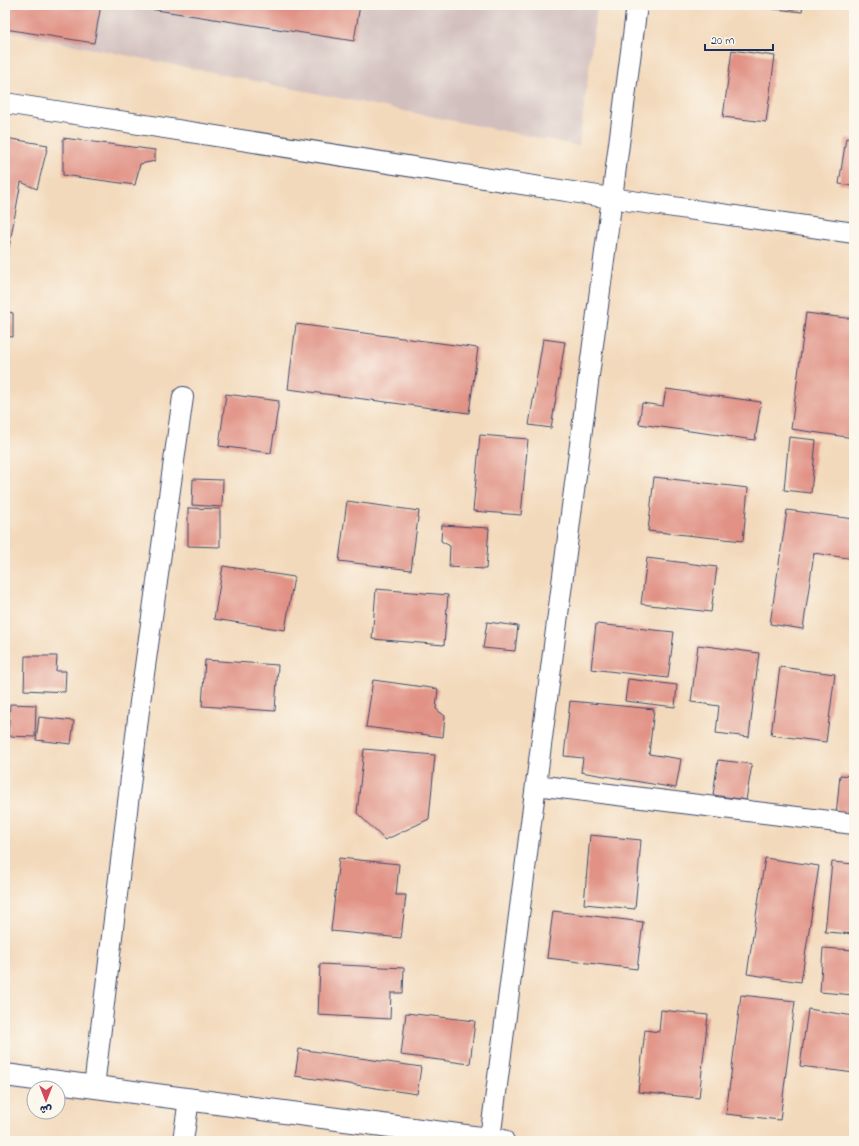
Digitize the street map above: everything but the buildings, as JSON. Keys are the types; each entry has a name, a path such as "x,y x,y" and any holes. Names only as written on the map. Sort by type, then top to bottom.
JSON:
{"street":[{"path":"5,1075 497,1140 536,785 637,5"},
{"path":"5,103 611,198 854,233"},
{"path":"94,1087 140,702 183,397"},
{"path":"536,785 854,824"},
{"path":"183,1141 189,1099"}],"shaded area":[{"path":"5,5 597,5 579,146 5,31"}]}
